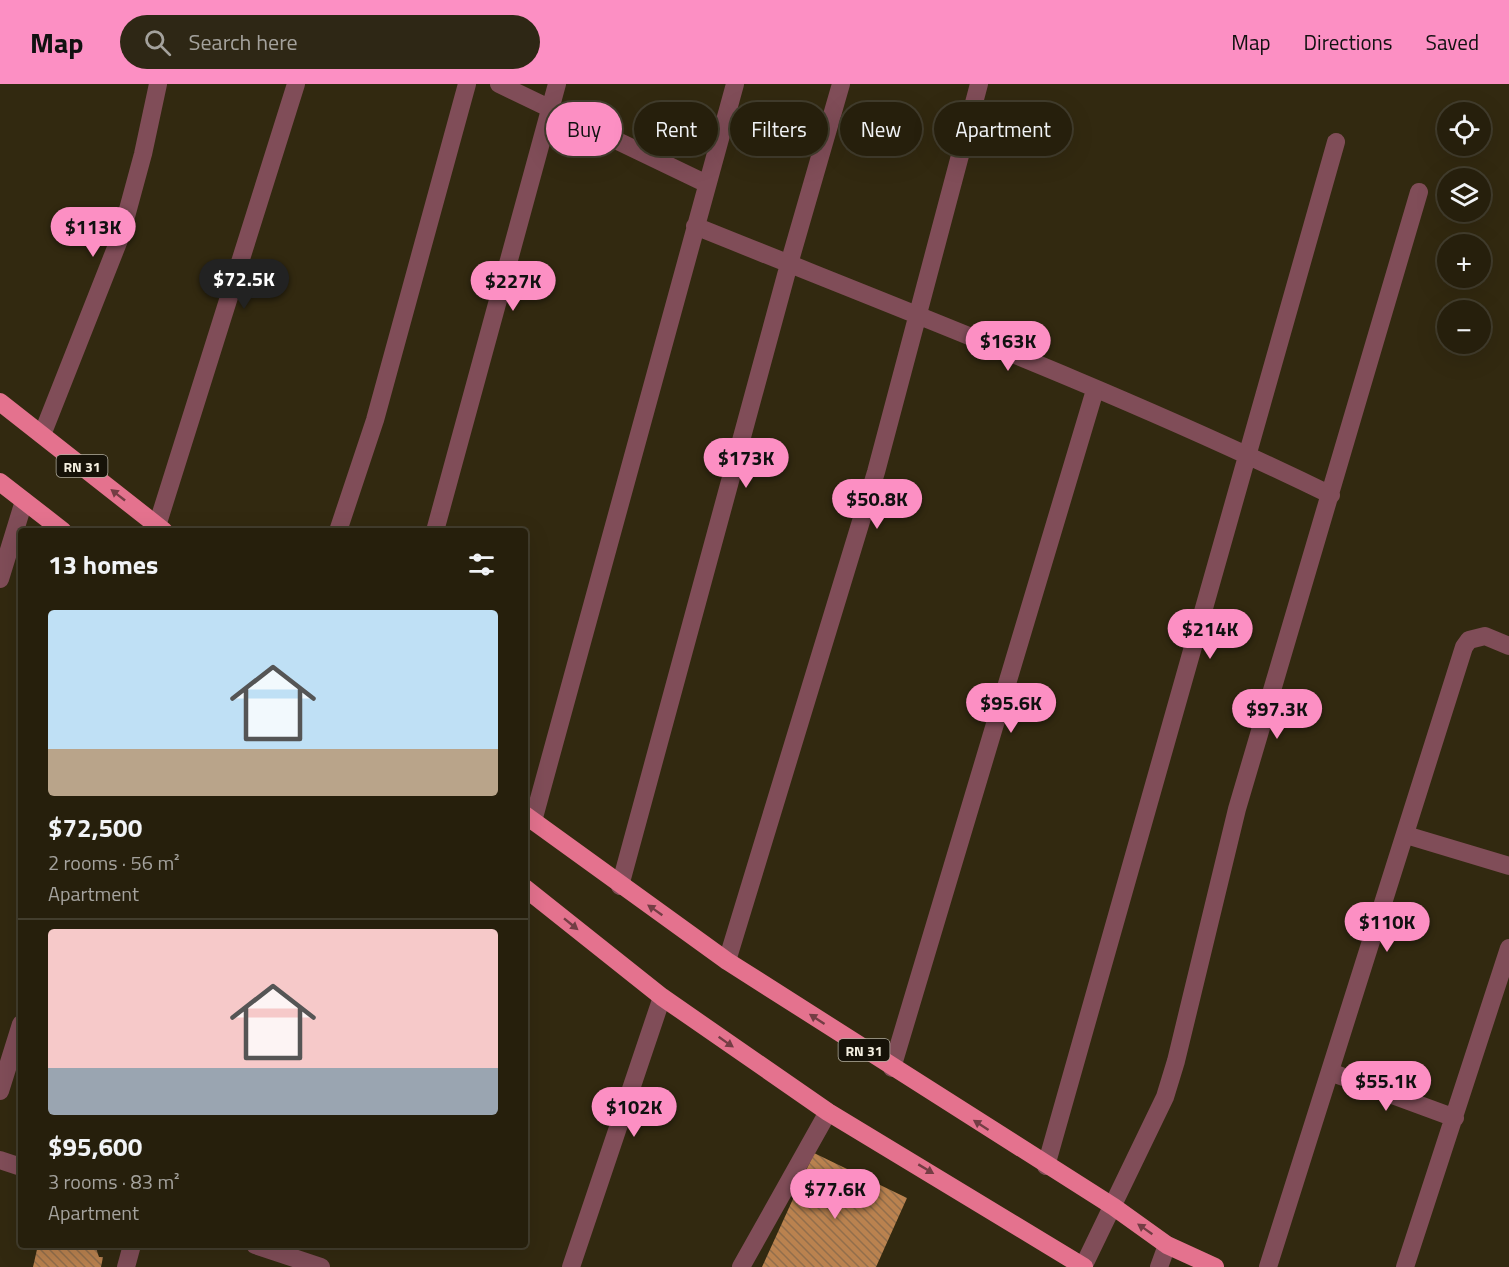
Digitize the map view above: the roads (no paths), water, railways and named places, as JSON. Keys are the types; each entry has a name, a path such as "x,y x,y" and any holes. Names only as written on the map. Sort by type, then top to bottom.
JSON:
{"highway":[{"name":"RN 31","path":"0,402 159,528"},
{"path":"0,482 59,528"},
{"name":"RN 31","path":"529,818 620,886 727,961 1046,1166 1114,1207 1167,1245 1215,1267"},
{"path":"528,890 662,998 828,1112 1083,1267"}],"street":[{"path":"42,435 121,235 143,154 158,84"},
{"path":"160,528 296,84"},
{"path":"339,528 375,420 467,84"},
{"path":"499,84 546,107"},
{"path":"552,102 557,84"},
{"path":"529,818 735,84"},
{"path":"620,886 789,264 841,84"},
{"path":"727,961 876,472 979,84"},
{"path":"436,528 546,124"},
{"path":"1046,1166 1336,142"},
{"path":"622,143 707,184"},
{"path":"1083,1267 1114,1207 1165,1097 1176,1062 1237,809 1419,192"},
{"path":"695,226 918,315 1249,455 1331,495"},
{"path":"892,1068 1095,390"},
{"path":"0,579 24,501"},
{"path":"1268,1267 1464,647 1469,640 1485,636 1509,646"},
{"path":"1406,835 1509,866"},
{"path":"1405,1267 1509,948"},
{"path":"571,1267 662,998"},
{"path":"0,1091 18,1033"},
{"path":"1330,1072 1455,1119"},
{"path":"741,1267 828,1112"},
{"path":"0,1160 18,1166"},
{"path":"1159,1267 1167,1245"},
{"path":"126,1267 131,1248"},
{"path":"264,1248 318,1267"}]}
